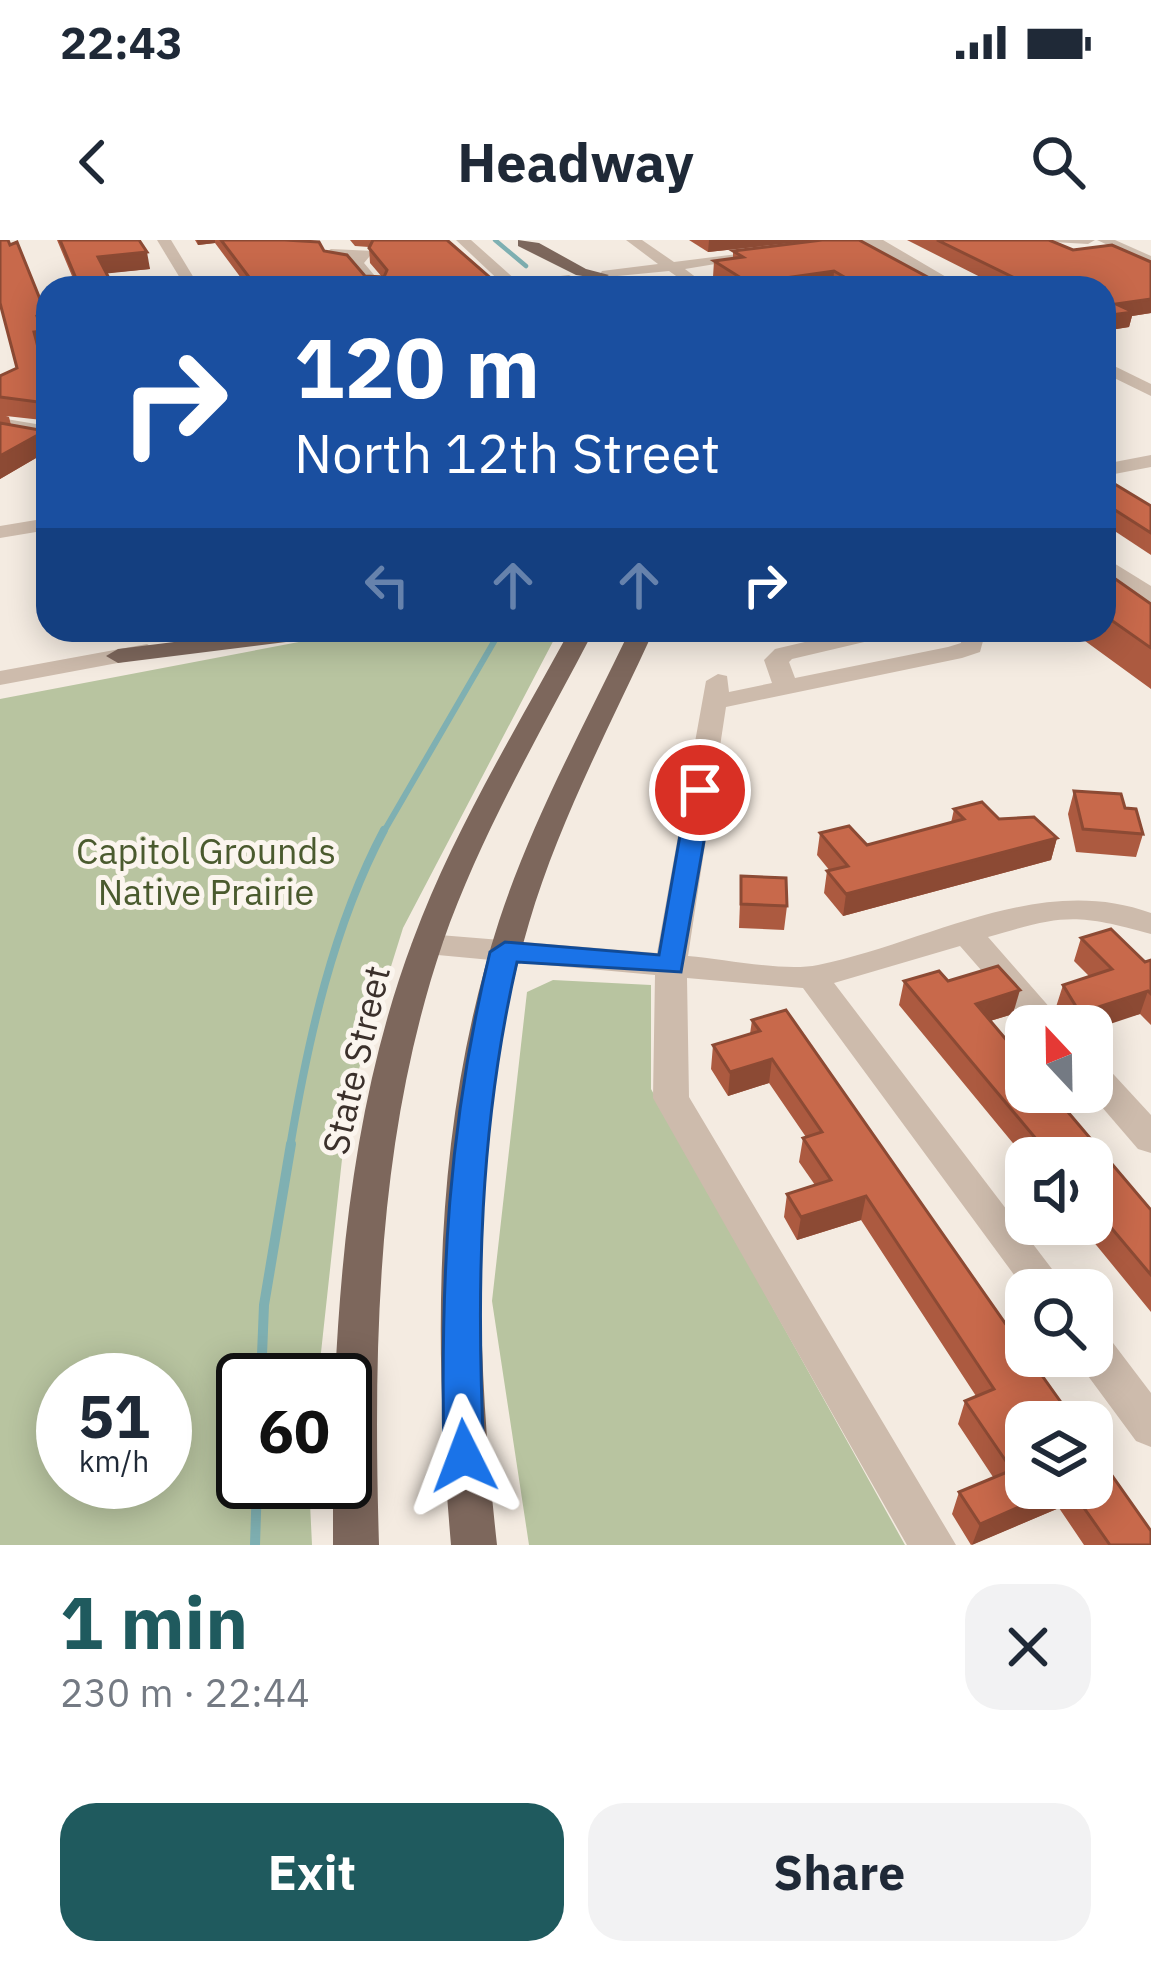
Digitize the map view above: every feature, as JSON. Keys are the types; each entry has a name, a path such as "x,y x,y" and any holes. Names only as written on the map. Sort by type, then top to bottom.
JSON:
{"main road":[{"path":"556,240 595,276"},
{"path":"521,242 544,247 585,276"},
{"path":"521,242 564,276"},
{"path":"118,656 230,642"},
{"name":"State Street","path":"356,1545 354,1391 368,1206 395,1048 427,944 475,834 574,642"},
{"path":"474,1545 461,1386 462,1206 475,1081 505,952 542,850 637,642"}],"street":[{"path":"164,240 186,276"},
{"path":"463,240 503,276"},
{"path":"633,240 686,276"},
{"path":"810,248 871,240 936,276"},
{"path":"1026,240 1088,240"},
{"path":"1104,240 1151,261"},
{"path":"627,276 789,251"},
{"path":"356,262 368,276"},
{"path":"1116,372 1151,391"},
{"path":"0,423 36,430"},
{"path":"1116,468 1151,461"},
{"path":"0,532 36,526"},
{"path":"1116,575 1151,596"},
{"path":"0,678 194,642"},
{"path":"786,687 776,674 776,660 835,642"},
{"path":"933,1545 671,1098 671,965 716,691 786,687 953,653 972,647 973,642"},
{"path":"427,944 813,978 1056,907 1119,912 1151,924"},
{"path":"967,934 1030,1005"},
{"path":"813,978 1032,1269"},
{"path":"1113,1096 1151,1139"},
{"path":"1113,1376 1151,1427"}],"green space":[{"name":"Capitol Grounds Native Prairie","path":"299,642 553,642 403,928 348,1104 321,1353 216,1353 216,1509 310,1509 312,1545 0,1545 0,699"},
{"path":"553,980 651,985 651,1089 905,1545 529,1545 492,1301 527,992"}],"building":[{"path":"0,240 8,240 10,245 17,242 36,289 36,402 0,397 0,376 17,368 0,303"},
{"path":"60,240 139,240 147,252 98,257 108,276 75,276"},
{"path":"221,240 319,242 324,251 347,255 365,276 248,276"},
{"path":"373,240 447,240 488,276 384,276 387,270 369,248"},
{"path":"859,240 926,276 843,276 834,271 738,276 714,261 743,257 733,251"},
{"path":"937,240 1049,240 1073,250 1112,245 1151,262 1151,299 1116,304 1116,276 1010,276"},
{"path":"0,423 36,429 36,436 0,456"},
{"path":"1116,485 1151,506 1151,533 1116,511"},
{"path":"1116,579 1151,604 1151,648 1116,623"},
{"path":"1074,791 1121,794 1125,808 1136,809 1143,834 1083,829"},
{"path":"982,802 999,819 1034,817 1057,838 846,894 827,871 848,866 820,833 849,826 867,845 964,819 954,809"},
{"path":"741,876 786,878 787,906 741,904"},
{"path":"1111,929 1145,962 1151,960 1151,994 1148,991 1105,1005 1075,1005 1063,985 1112,969 1081,938"},
{"path":"998,966 1020,990 976,1004 1005,1038 1005,1102 904,981 939,971 948,981"},
{"path":"786,1010 1005,1323 1005,1377 1043,1377 1060,1401 1005,1401 1005,1460 965,1401 994,1389 866,1196 801,1217 787,1194 831,1180 803,1138 822,1132 772,1059 730,1072 713,1045 760,1031 752,1020"},
{"path":"1014,1113 1069,1113 1089,1137 1034,1137"},
{"path":"1113,1165 1151,1210 1151,1275 1113,1230"},
{"path":"1005,1473 1005,1509 1014,1509 980,1524 959,1492"},
{"path":"1113,1477 1151,1531 1151,1545 1110,1545 1085,1509 1113,1509"}],"waterway":[{"path":"495,240 526,266"},
{"path":"383,833 494,642"},
{"path":"290,1147 325,984 350,905 384,830"},
{"path":"262,1353 264,1305 291,1144"},
{"path":"255,1545 256,1509"}],"route":[{"path":"464,1456 459,1324 464,1177 479,1060 505,952 671,965 700,790"}]}
